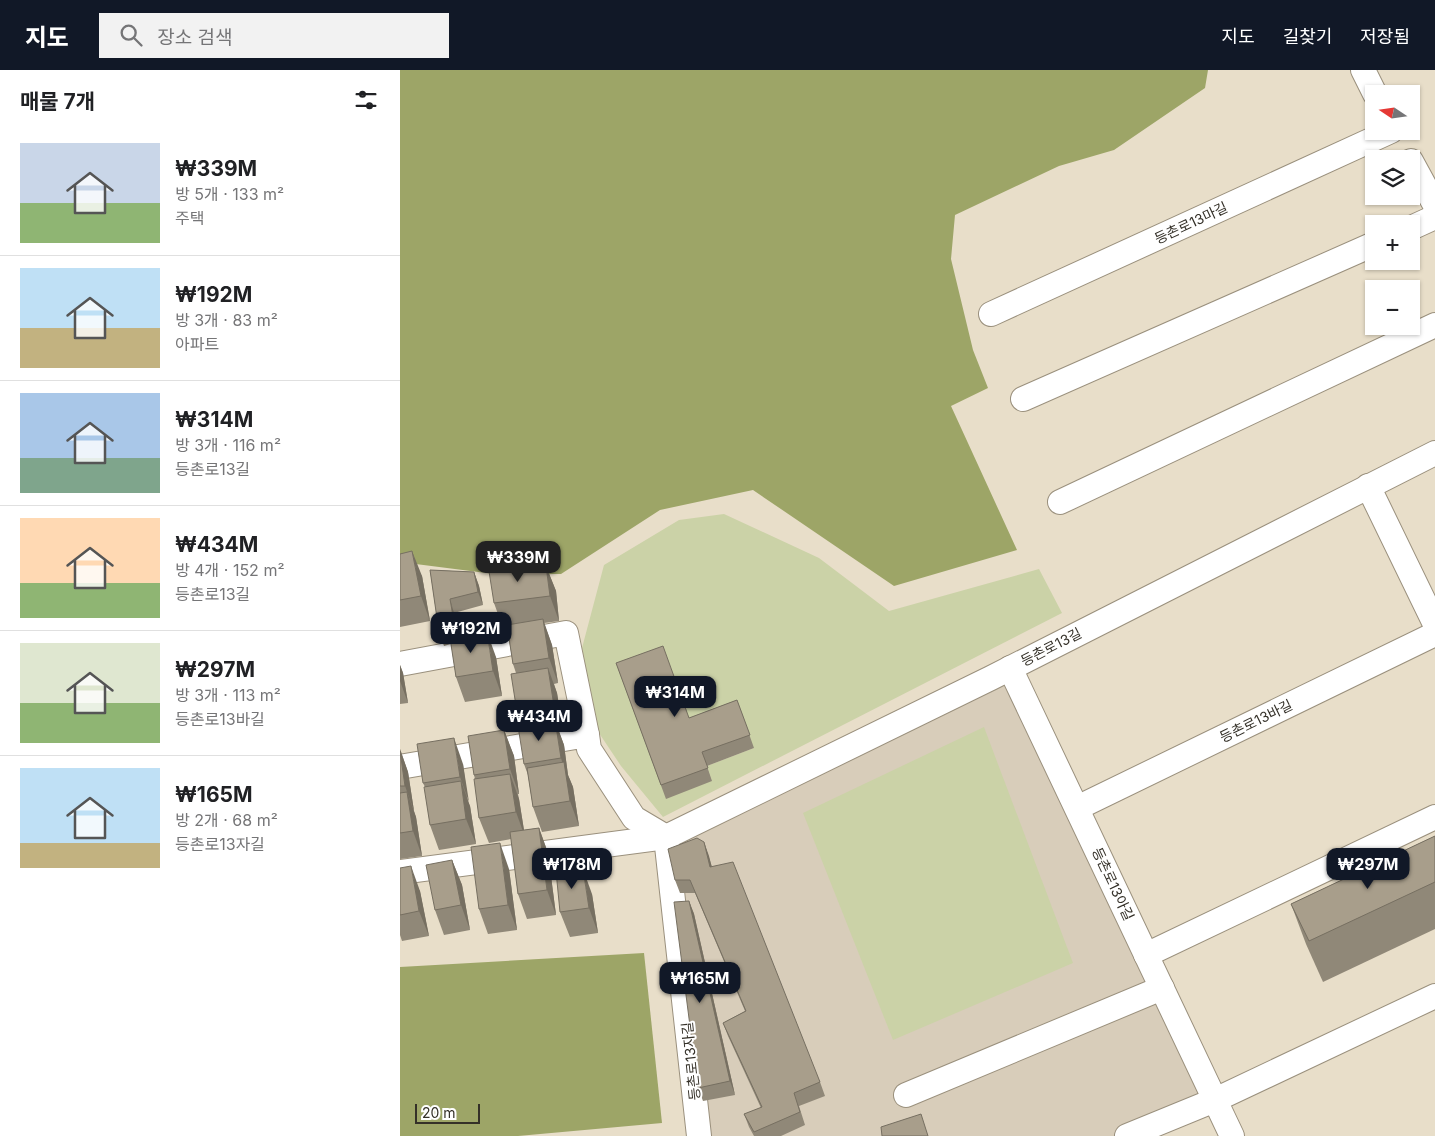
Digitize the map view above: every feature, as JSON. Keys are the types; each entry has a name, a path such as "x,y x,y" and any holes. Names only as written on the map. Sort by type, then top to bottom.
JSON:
{"street":[{"path":"1363,70 1371,85"},
{"name":"등촌로13마길","path":"991,314 1371,140"},
{"path":"1420,170 1435,205"},
{"path":"1420,224 1435,217"},
{"path":"1023,399 1365,248"},
{"path":"1060,502 1435,325"},
{"name":"등촌로13길","path":"400,872 666,837 1010,668 1435,453"},
{"path":"1368,486 1435,624"},
{"path":"400,664 566,634 589,749 634,818 666,837"},
{"name":"등촌로13바길","path":"1077,808 1435,634"},
{"name":"등촌로13아길","path":"1010,668 1232,1136"},
{"path":"400,767 587,735"},
{"path":"1146,955 1435,817"},
{"name":"등촌로13자길","path":"666,837 699,1136"},
{"path":"906,1095 1162,988"},
{"path":"1127,1136 1215,1100 1435,996"}],"shaded area":[{"path":"1010,668 1215,1100 1125,1136 699,1136 666,837"}],"green space":[{"path":"400,70 1208,70 1205,88 1114,150 1059,166 955,215 951,259 973,350 988,388 951,406 1017,550 894,586 753,490 660,510 561,574 494,574 400,562"},
{"path":"724,514 819,558 889,611 1039,569 1062,613 663,817 621,766 597,730 582,648 604,565 679,520","holes":["694,731 754,748 707,766 712,781"]},
{"path":"984,727 1073,963 893,1040 803,813"},
{"path":"644,953 662,1123 518,1136 400,1136 400,967"}],"building":[{"path":"412,551 421,596 400,600 400,554"},
{"path":"488,565 546,566 550,596 494,603"},
{"path":"430,570 474,572 478,592 450,599 455,628 439,632"},
{"path":"543,619 549,658 513,664 507,625"},
{"path":"487,632 493,671 456,677 450,638"},
{"path":"663,646 689,718 737,700 750,735 702,752 708,768 661,785 616,663"},
{"path":"548,668 554,706 517,712 511,674"},
{"path":"555,720 561,758 524,764 518,726"},
{"path":"504,730 510,769 474,775 468,736"},
{"path":"454,738 460,777 423,783 417,744"},
{"path":"400,751 405,786 400,786"},
{"path":"564,762 570,801 533,807 527,768"},
{"path":"510,774 516,812 479,818 474,779"},
{"path":"461,781 466,819 430,825 424,787"},
{"path":"407,792 413,831 400,833 400,793"},
{"path":"539,828 547,890 518,894 510,832"},
{"path":"1435,836 1435,882 1309,941 1291,904"},
{"path":"697,838 704,842 710,867 733,862 820,1082 794,1093 800,1112 754,1132 744,1114 762,1107 723,1023 746,1011 690,880 675,880 668,849"},
{"path":"500,843 508,905 479,909 471,847"},
{"path":"452,860 461,905 435,910 426,865"},
{"path":"411,866 419,911 400,915 400,868"},
{"path":"583,869 589,908 560,912 556,871"},
{"path":"689,901 730,1081 698,1088 674,902"},
{"path":"921,1114 928,1136 882,1136 881,1127"}]}
